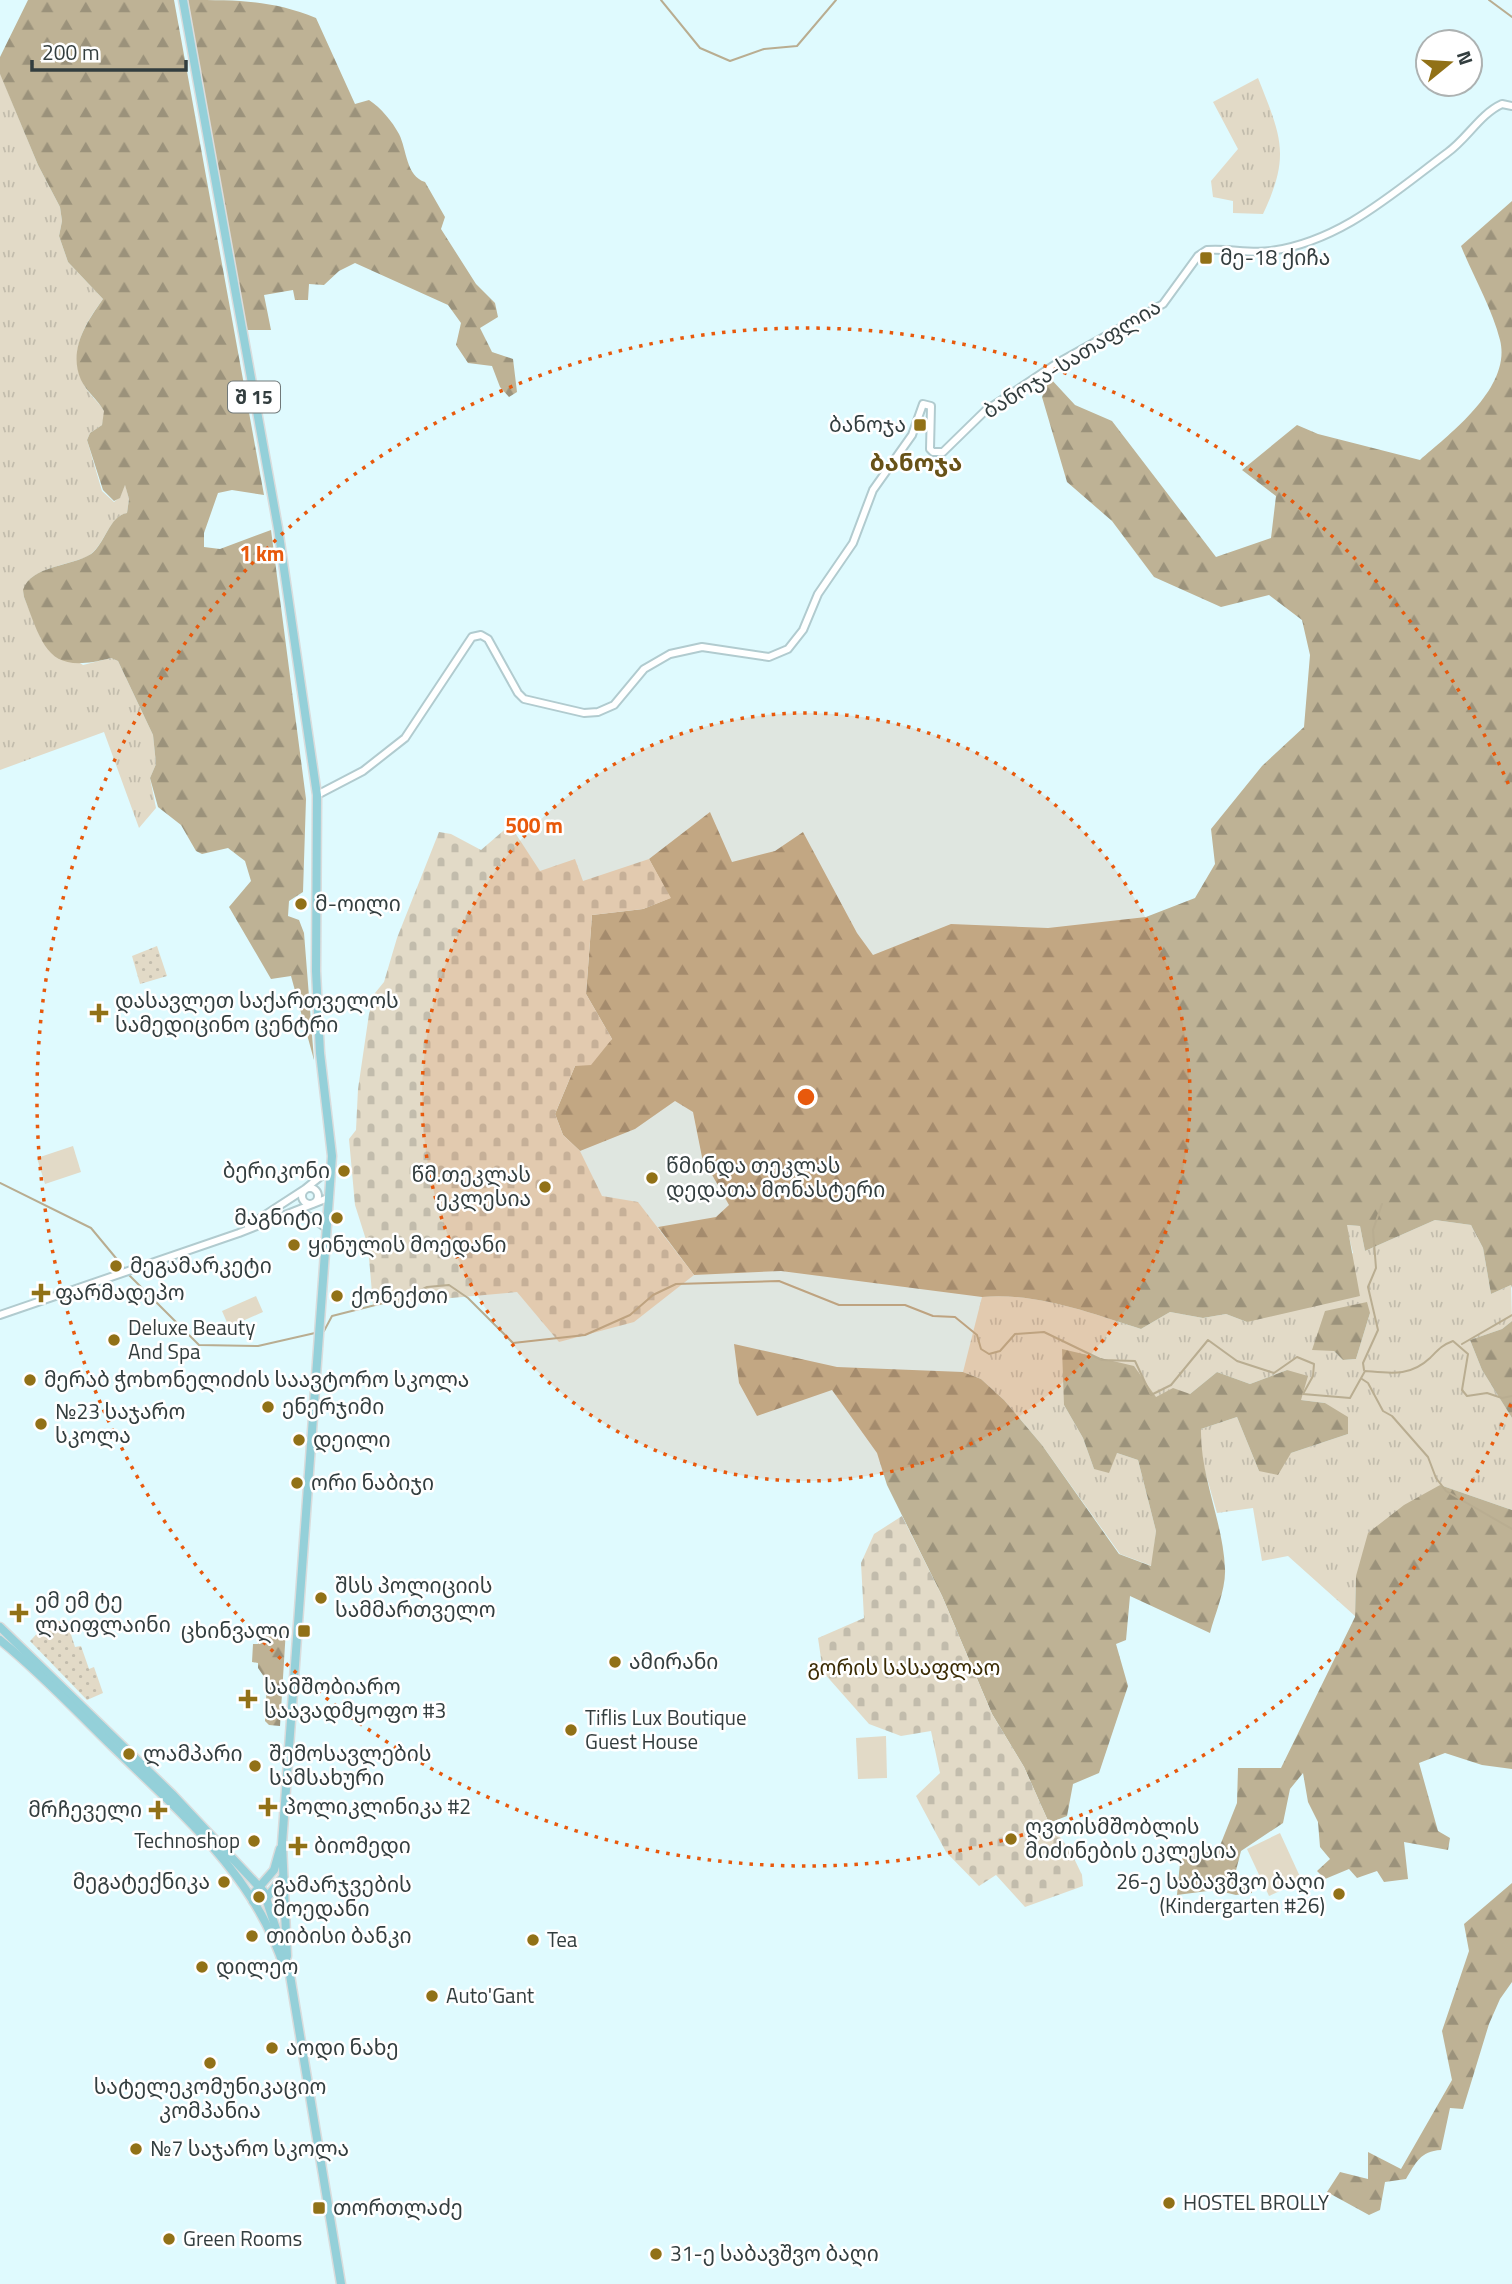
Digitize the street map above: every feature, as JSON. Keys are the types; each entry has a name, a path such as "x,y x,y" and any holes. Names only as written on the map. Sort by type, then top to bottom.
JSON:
{"main road":[{"name":"შ 15","path":"183,0 280,540 317,795 316,971 320,1053 332,1143 331,1168"},
{"path":"331,1168 282,1844 287,1956 339,2284"},
{"path":"0,1627 172,1794 261,1887 287,1956"},
{"path":"0,1640 35,1670 222,1856 253,1901 285,1969 339,2284"},
{"path":"253,1901 254,1893 274,1870 282,1844"},
{"path":"253,1901 261,1903 267,1899 284,1877"}],"street":[{"name":"ბანოჯა-სათაფლია","path":"317,795 363,771 405,738 472,637 481,635 488,639 518,694 524,699 584,713 598,712 614,705 644,669 670,654 702,647 769,657 788,649 803,630 818,594 853,543 873,490 912,435 919,407 923,404 931,406 933,412 930,449 933,452 943,452 985,411 1059,362 1163,304 1198,256 1207,250 1274,251 1326,236 1349,226 1451,150 1491,109 1502,103 1512,106"},
{"path":"239,1233 305,1189 331,1168"},
{"path":"305,1189 329,1195"},
{"path":"305,1189 302,1194 303,1201 312,1205"},
{"path":"312,1205 318,1199 315,1190"},
{"path":"0,1315 239,1233 312,1205 329,1195"},
{"path":"296,1211 326,1228"}],"green space":[{"path":"28,0 174,0 264,495 232,490 218,493 204,533 204,547 220,549 271,530 306,799 303,892 289,901 288,916 299,920 304,933 314,1060 291,976 271,979 229,907 251,881 245,861 228,848 202,854 196,851 181,825 158,807 150,778 156,764 153,735 118,661 111,658 74,663 61,660 44,644 24,597 23,590 34,576 91,554 116,519 127,513 129,499 125,485 120,498 114,501 103,490 87,440 90,433 102,425 104,411 81,380 78,348 81,337 103,299 68,262 59,236 62,221 60,207 38,165 0,74 0,57"},
{"path":"188,0 254,2 316,18 355,104 369,100 393,124 402,140 414,174 425,182 445,217 441,229 476,284 495,303 498,317 480,328 492,352 513,359 517,392 509,397 500,387 492,366 468,363 456,345 461,323 448,305 355,263 339,271 324,285 309,284 308,300 295,300 293,290 264,295 271,330 246,330"},
{"path":"0,73 38,165 60,207 62,221 59,236 68,262 103,299 90,318 78,348 78,370 82,381 105,412 102,425 90,433 87,440 102,491 114,502 120,497 125,484 129,499 127,513 116,520 94,552 37,574 25,587 24,597 41,639 83,665 111,658 118,661 153,735 156,764 150,778 156,808 139,828 104,732 0,770"},
{"path":"1258,78 1277,131 1280,160 1272,194 1263,214 1233,213 1233,201 1213,197 1211,181 1238,149 1213,102"},
{"path":"1512,201 1512,1288 1511,1285 1491,1294 1483,1248 1471,1225 1435,1220 1365,1251 1360,1226 1347,1225 1360,1296 1247,1322 1226,1314 1203,1318 1170,1312 1141,1329 1063,1305 1022,1298 982,1297 781,1271 694,1275 658,1227 716,1217 729,1205 702,1157 693,1112 675,1101 635,1129 580,1151 563,1135 555,1114 575,1066 612,1039 586,994 592,915 643,909 670,898 649,859 710,812 732,862 775,851 803,832 857,933 873,955 951,924 1048,928 1146,917 1195,898 1215,864 1211,829 1262,766 1304,727 1310,655 1302,620 1269,595 1221,607 1154,577 1112,521 1067,482 1042,397 1050,378 1075,405 1112,421 1216,557 1271,538 1276,496 1242,470 1297,425 1318,434 1420,460 1462,423 1488,392 1497,375 1501,358 1500,340 1461,246"},
{"path":"510,825 540,871 575,859 583,881 649,859 671,898 643,909 592,915 586,994 612,1039 591,1065 575,1066 555,1114 563,1135 580,1151 602,1196 638,1202 694,1275 634,1322 559,1342 517,1292 373,1305 368,1246 355,1205 349,1139 356,1130 358,1089 369,1014 375,993 384,982 397,938 439,832 451,834 481,850"},
{"path":"157,946 167,976 140,984 132,956"},
{"path":"73,1146 81,1172 45,1184 37,1158"},
{"path":"1435,1220 1471,1225 1483,1248 1491,1294 1511,1285 1512,1321 1502,1329 1470,1340 1482,1370 1512,1418 1512,1510 1440,1485 1356,1576 1355,1616 1288,1556 1262,1561 1253,1508 1217,1513 1200,1454 1201,1429 1237,1417 1259,1471 1291,1453 1348,1434 1325,1403 1301,1400 1287,1370 1250,1384 1217,1372 1190,1394 1064,1405 1083,1438 1094,1469 1117,1453 1138,1460 1156,1531 1152,1566 1120,1554 1042,1445 1004,1400 981,1379 963,1372 982,1297 1002,1296 1042,1301 1141,1329 1170,1312 1203,1318 1226,1314 1247,1322 1353,1253 1346,1225 1360,1226 1365,1251","holes":["1370,1313 1356,1359 1343,1360 1334,1351"]},
{"path":"256,1296 263,1312 229,1327 222,1311"},
{"path":"1367,1302 1370,1313 1356,1359 1343,1360 1334,1351 1312,1350 1325,1311"},
{"path":"1512,1321 1512,1418 1482,1370 1470,1340 1502,1329"},
{"path":"734,1344 837,1367 963,1372 981,1379 1004,1400 1042,1445 1119,1554 1151,1566 1156,1531 1138,1460 1117,1453 1109,1473 1094,1469 1083,1438 1064,1405 1062,1349 1134,1366 1156,1397 1173,1388 1190,1394 1217,1372 1250,1384 1287,1370 1308,1376 1301,1400 1325,1403 1348,1417 1348,1434 1291,1453 1278,1475 1259,1471 1237,1417 1201,1429 1204,1464 1225,1569 1222,1593 1210,1633 1130,1596 1126,1640 1116,1644 1128,1686 1099,1773 1073,1784 1067,1816 1049,1823 1024,1767 992,1714 942,1596 887,1485 877,1453 832,1390 757,1416 739,1383"},
{"path":"1440,1485 1512,1510 1512,1769 1482,1765 1445,1753 1419,1763 1438,1831 1450,1838 1448,1850 1404,1842 1408,1879 1384,1882 1377,1871 1357,1878 1349,1869 1325,1879 1317,1871 1330,1859 1320,1847 1318,1822 1308,1802 1303,1773 1290,1789 1283,1823 1241,1851 1233,1882 1251,1883 1252,1893 1236,1895 1215,1890 1177,1895 1180,1863 1187,1850 1217,1853 1237,1803 1238,1768 1281,1768 1355,1617 1356,1576 1368,1533 1404,1505"},
{"name":"გორის სასაფლაო","path":"902,1516 942,1596 992,1714 1024,1767 1049,1823 1070,1850 1082,1875 1083,1886 1025,1907 996,1875 979,1886 946,1852 916,1796 940,1773 931,1731 901,1736 869,1724 823,1672 818,1638 864,1618 861,1563 874,1534"},
{"path":"49,1621 60,1621 63,1627 68,1625 75,1647 81,1646 89,1669 94,1667 103,1693 87,1700 30,1641"},
{"path":"286,1629 280,1726 269,1725 265,1721 267,1681 258,1668 258,1663 252,1662 253,1644 258,1644 258,1638"},
{"path":"886,1736 887,1778 858,1779 856,1738"},
{"path":"1280,1833 1302,1881 1269,1896 1247,1849"},
{"path":"1512,1883 1512,1982 1500,1999 1489,2024 1463,2109 1450,2108 1441,2150 1423,2155 1406,2179 1385,2182 1380,2210 1369,2215 1327,2192 1340,2172 1368,2179 1368,2152 1401,2169 1452,2080 1442,2031 1469,1951 1464,1924"}],"waterway":[{"path":"661,0 700,48 730,61 764,49 797,46 836,0"},
{"path":"1489,0 1512,17"},
{"path":"0,1183 91,1228 125,1269"},
{"path":"1364,1370 1363,1363 1378,1330 1368,1287 1376,1268 1373,1230 1382,1204"},
{"path":"128,1274 199,1345 258,1346 315,1333"},
{"path":"324,1331 332,1316 407,1297 427,1287 449,1285 468,1298 513,1343 585,1335 630,1315 653,1295 676,1284 779,1281 839,1305 905,1305 933,1316 955,1317 977,1335 981,1349 989,1354 1000,1351 1015,1334 1044,1332 1102,1360 1135,1361 1151,1395 1171,1385 1208,1340 1237,1361 1274,1373 1297,1357 1314,1364 1313,1376 1303,1394 1350,1398 1365,1371 1407,1371 1422,1364 1440,1348 1453,1341 1468,1354 1462,1390 1467,1396 1487,1393 1502,1398 1512,1396"},
{"path":"1462,1344 1512,1315"},
{"path":"1362,1379 1368,1383 1383,1411 1392,1416 1428,1457 1436,1478 1446,1491 1512,1529"}],"place":[{"name":"მე-18 ქიჩა","path":"1206,258"},
{"name":"ბანოჯა","path":"920,425"},
{"name":"მ-ოილი","path":"301,904"},
{"name":"დასავლეთ საქართველოს სამედიცინო ცენტრი","path":"99,1013"},
{"name":"ბერიკონი","path":"344,1171"},
{"name":"წმინდა თეკლას დედათა მონასტერი","path":"652,1178"},
{"name":"წმ.თეკლას ეკლესია","path":"545,1187"},
{"name":"მაგნიტი","path":"337,1218"},
{"name":"ყინულის მოედანი","path":"294,1245"},
{"name":"მეგამარკეტი","path":"116,1266"},
{"name":"ფარმადეპო","path":"41,1293"},
{"name":"ქონექთი","path":"337,1296"},
{"name":"Deluxe Beauty And Spa","path":"114,1340"},
{"name":"მერაბ ჭოხონელიძის საავტორო სკოლა","path":"30,1380"},
{"name":"ენერჯიმი","path":"268,1407"},
{"name":"№23 საჯარო სკოლა","path":"41,1424"},
{"name":"დეილი","path":"299,1440"},
{"name":"ორი ნაბიჯი","path":"297,1483"},
{"name":"შსს პოლიციის სამმართველო","path":"321,1598"},
{"name":"ემ ემ ტე ლაიფლაინი","path":"19,1613"},
{"name":"ცხინვალი","path":"304,1631"},
{"name":"ამირანი","path":"615,1662"},
{"name":"სამშობიარო საავადმყოფო #3","path":"248,1699"},
{"name":"Tiflis Lux Boutique Guest House","path":"571,1730"},
{"name":"ლამპარი","path":"129,1754"},
{"name":"შემოსავლების სამსახური","path":"255,1766"},
{"name":"პოლიკლინიკა #2","path":"268,1807"},
{"name":"მრჩეველი","path":"158,1810"},
{"name":"ღვთისმშობლის მიძინების ეკლესია","path":"1011,1839"},
{"name":"Technoshop","path":"254,1841"},
{"name":"ბიომედი","path":"298,1846"},
{"name":"მეგატექნიკა","path":"224,1882"},
{"name":"26-ე საბავშვო ბაღი (Kindergarten #26)","path":"1339,1894"},
{"name":"გამარჯვების მოედანი","path":"259,1897"},
{"name":"თიბისი ბანკი","path":"252,1936"},
{"name":"Tea","path":"533,1940"},
{"name":"დილეო","path":"202,1967"},
{"name":"Auto'Gant","path":"432,1996"},
{"name":"აოდი ნახე","path":"272,2048"},
{"name":"სატელეკომუნიკაციო კომპანია","path":"210,2063"},
{"name":"№7 საჯარო სკოლა","path":"136,2149"},
{"name":"HOSTEL BROLLY","path":"1169,2203"},
{"name":"თორთლაძე","path":"319,2208"},
{"name":"Green Rooms","path":"169,2239"},
{"name":"31-ე საბავშვო ბაღი","path":"656,2254"}],"district":[{"name":"ბანოჯა","path":"916,463"}]}
